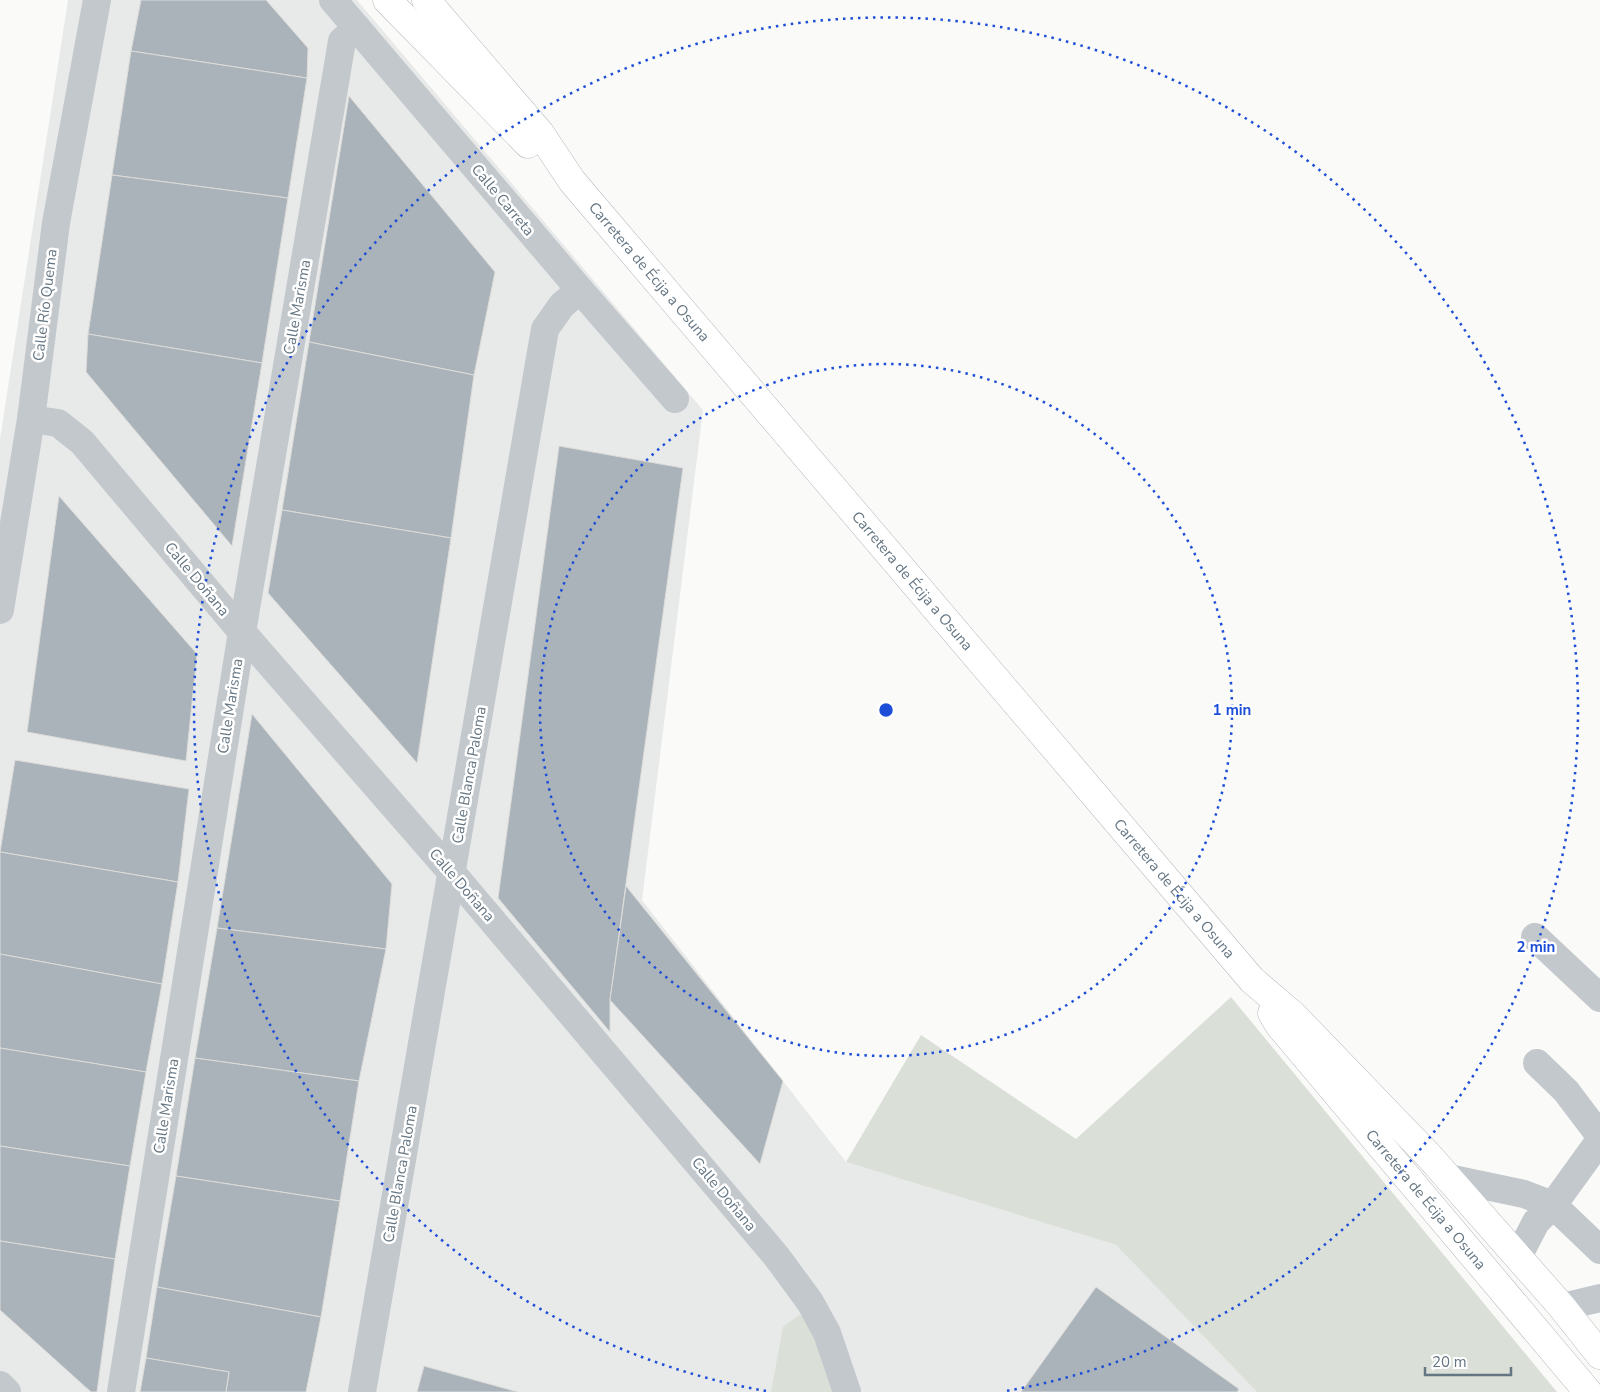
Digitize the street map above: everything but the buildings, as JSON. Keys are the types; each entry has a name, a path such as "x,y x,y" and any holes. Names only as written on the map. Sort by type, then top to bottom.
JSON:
{"main road":[{"name":"Carretera de Écija a Osuna","path":"386,0 525,142 572,180"},
{"name":"Carretera de Écija a Osuna","path":"426,0 540,133 572,180 1252,980 1294,1016 1429,1156 1517,1269 1550,1307 1600,1355"},
{"name":"Carretera de Écija a Osuna","path":"1252,980 1279,1025 1588,1392"},
{"path":"1420,1193 1456,1214 1517,1269"},
{"path":"1550,1307 1583,1360 1595,1392"}],"street":[{"name":"Calle Río Quema","path":"0,610 31,419 56,223 97,0"},
{"name":"Calle Carreta","path":"333,0 675,399"},
{"name":"Calle Marisma","path":"121,1392 242,632 342,41 356,28"},
{"name":"Calle Blanca Paloma","path":"362,1392 545,329 562,305 580,290"},
{"name":"Calle Doñana","path":"31,419 58,423 82,442 242,632 452,873 777,1257 810,1302 827,1333 848,1392"},
{"path":"1536,937 1600,998"},
{"path":"1537,1063 1566,1091 1600,1136"},
{"path":"1517,1269 1523,1247 1536,1222 1553,1205 1600,1140"},
{"path":"1448,1178 1524,1194 1553,1205 1600,1250"},
{"path":"1550,1307 1600,1298"},
{"path":"0,1385 7,1392"}],"shaded area":[{"path":"68,0 357,0 703,410 642,900 846,1162 1116,1245 1257,1392 0,1392 0,439"},
{"path":"1231,997 1557,1392 1257,1392 1116,1245 846,1162 921,1035 1076,1139"},
{"path":"799,1315 813,1323 836,1392 771,1392 783,1327"}]}
